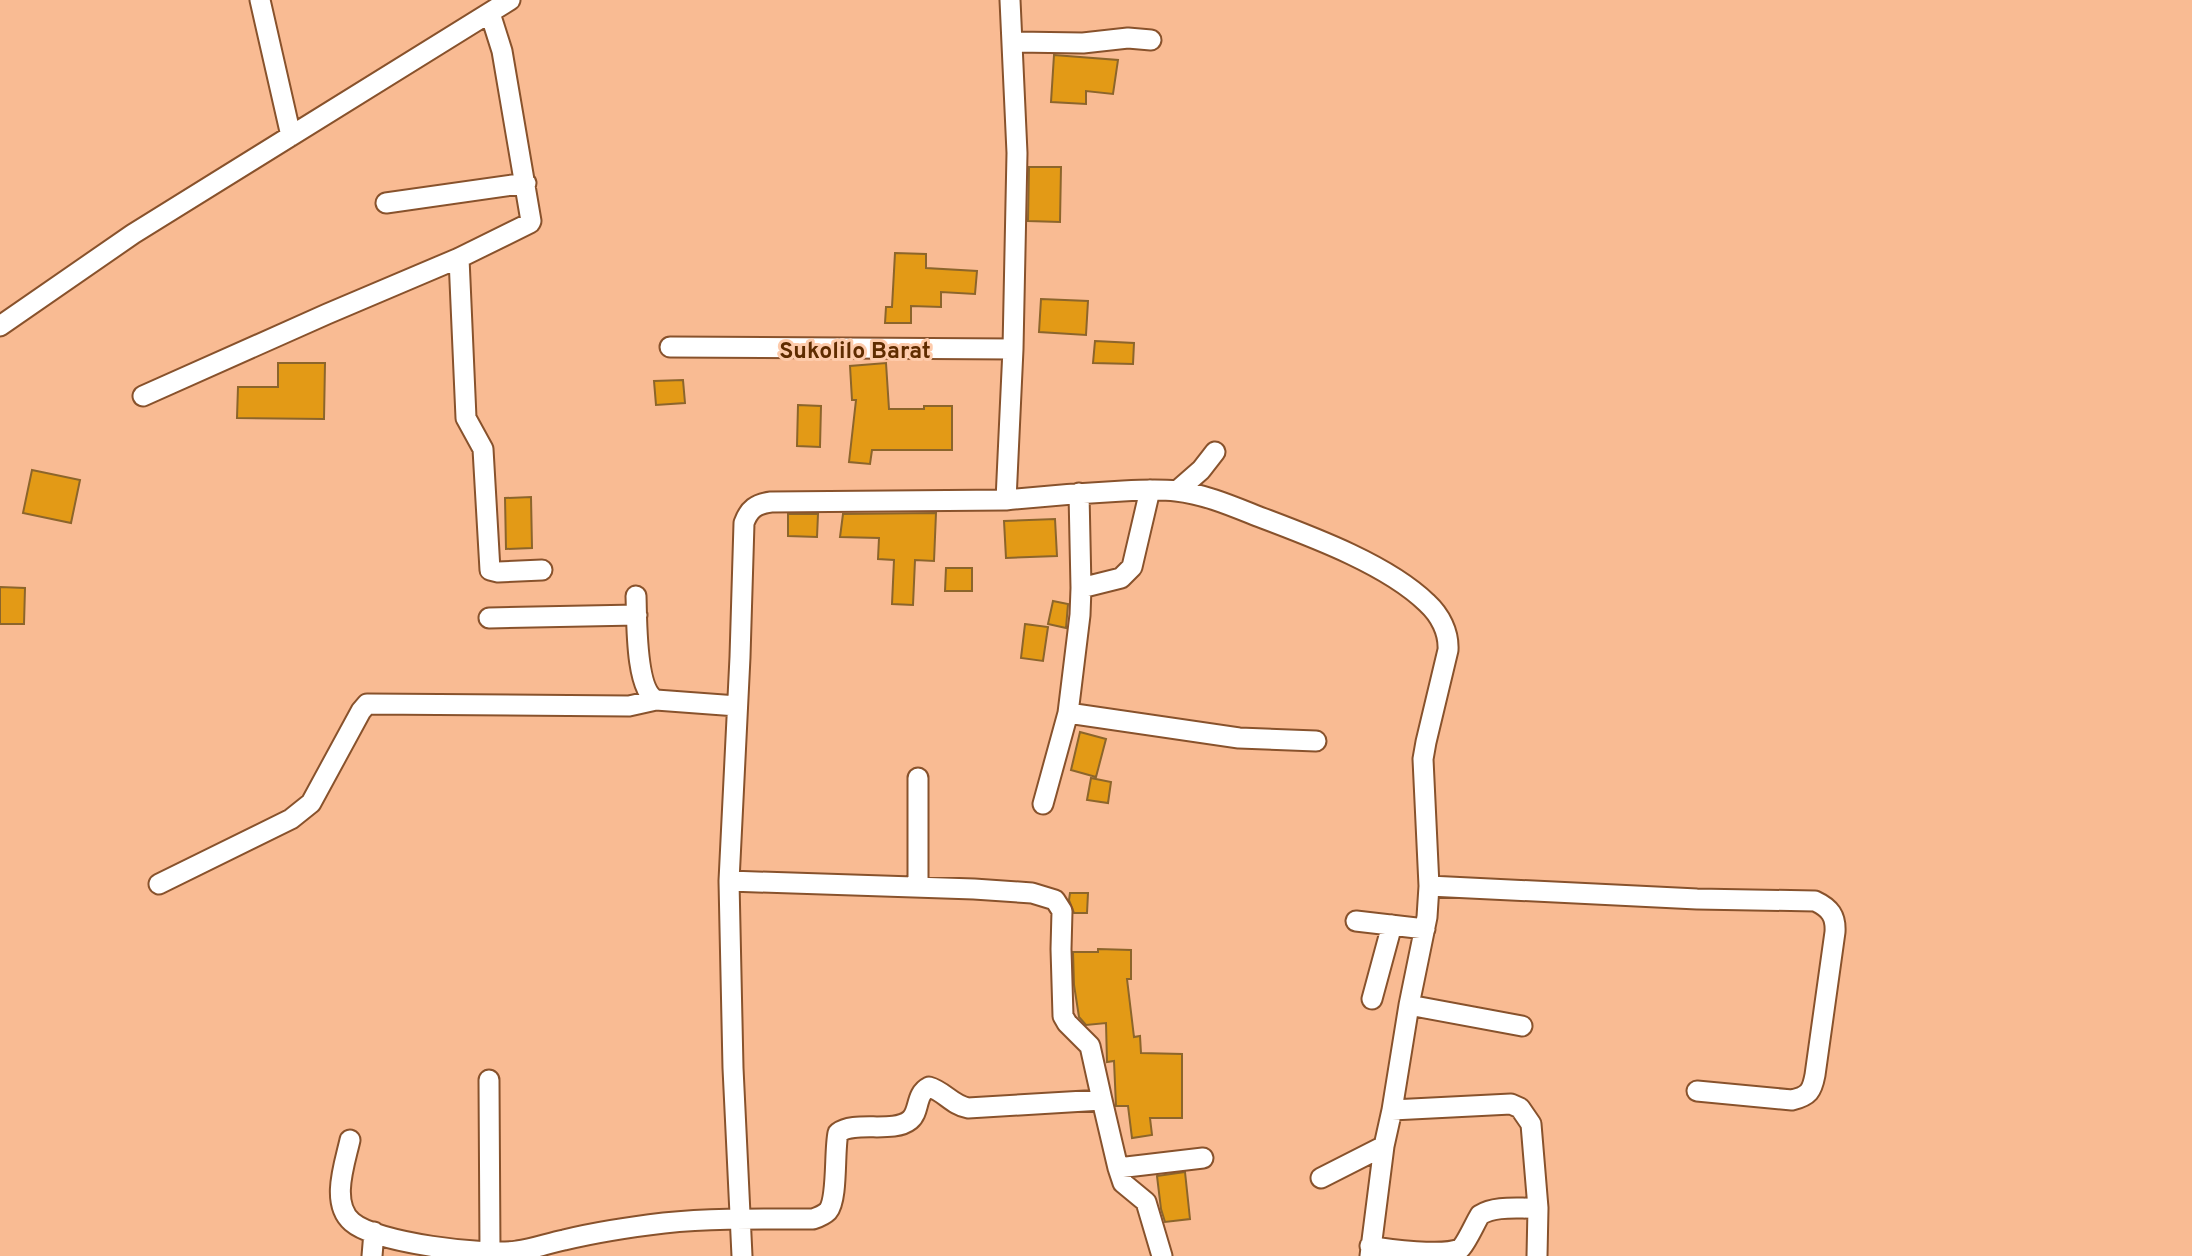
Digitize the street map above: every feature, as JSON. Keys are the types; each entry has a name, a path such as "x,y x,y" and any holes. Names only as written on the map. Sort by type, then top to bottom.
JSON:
{"street":[{"path":"260,0 291,136"},
{"path":"0,326 133,234 510,0"},
{"path":"1006,500 1013,349 1017,153 1010,0"},
{"path":"143,396 459,258 530,223 526,183 502,51 490,13"},
{"path":"1012,42 1083,43 1128,38 1151,40"},
{"path":"386,203 526,183"},
{"path":"459,258 466,418 482,449 490,570 542,570"},
{"path":"670,347 1013,349"},
{"path":"1177,491 1201,470 1215,452"},
{"path":"1081,588 1121,578 1132,567 1150,490"},
{"path":"742,1256 733,1068 729,881 742,541 744,523 749,512 755,506 771,502 1006,500 1079,493 1177,491 1237,509 1345,551 1397,579 1426,601 1441,621 1447,636 1448,650 1426,741 1423,773 1429,886 1425,929 1384,1146 1370,1251 1422,1254 1451,1252 1462,1246 1484,1212 1538,1208"},
{"path":"1043,804 1068,713 1081,588 1079,493"},
{"path":"489,618 637,605 641,671 648,696 656,700"},
{"path":"159,884 291,819 312,803 361,711 368,704 629,706 656,700 737,706"},
{"path":"1068,713 1239,738 1316,741"},
{"path":"918,778 918,886"},
{"path":"729,881 918,886 1032,893 1058,903 1062,911 1063,1016 1090,1046 1118,1168 1127,1188 1146,1202 1162,1256"},
{"path":"1429,886 1697,900 1815,901 1828,908 1834,917 1835,932 1815,1075 1810,1093 1792,1100 1697,1091"},
{"path":"1356,921 1425,929"},
{"path":"1372,999 1392,925"},
{"path":"1409,1005 1522,1026"},
{"path":"489,1080 490,1252"},
{"path":"349,1140 341,1185 343,1208 352,1223 395,1240 429,1246 518,1253 600,1232 635,1227 739,1219 813,1219 827,1212 834,1196 836,1142 840,1131 907,1122 914,1114 922,1091 929,1087 954,1104 968,1108 1102,1100"},
{"path":"1392,1110 1511,1104 1520,1108 1531,1124 1538,1208 1537,1256"},
{"path":"1321,1178 1384,1146"},
{"path":"1118,1168 1203,1158"},
{"path":"372,1256 374,1232"}],"building":[{"path":"1054,55 1118,60 1113,94 1086,91 1086,104 1051,102"},
{"path":"1029,167 1061,167 1060,222 1028,221"},
{"path":"895,253 926,254 926,268 977,271 975,294 941,292 941,307 911,306 911,323 885,323 886,307 892,307"},
{"path":"1041,299 1088,301 1086,335 1039,332"},
{"path":"1095,341 1134,343 1133,364 1093,363"},
{"path":"278,363 325,363 324,419 237,418 238,387 278,387"},
{"path":"886,363 889,409 952,406 952,450 872,450 870,464 849,462 856,400 852,400 850,366"},
{"path":"683,380 685,403 656,405 654,381"},
{"path":"798,405 821,406 820,447 797,446"},
{"path":"32,470 80,480 71,523 23,513"},
{"path":"531,497 532,548 506,549 505,498"},
{"path":"936,513 934,561 915,560 913,605 892,604 894,560 878,559 879,538 840,537 843,514"},
{"path":"788,514 818,514 817,537 788,536"},
{"path":"1055,519 1057,556 1006,558 1004,521"},
{"path":"946,568 972,568 972,591 945,591"},
{"path":"0,587 25,588 24,624 0,624"},
{"path":"1053,601 1068,604 1066,628 1048,624"},
{"path":"1025,624 1048,627 1043,661 1021,658"},
{"path":"1080,732 1106,739 1096,777 1071,770"},
{"path":"1091,778 1111,782 1108,803 1087,800"},
{"path":"1070,893 1088,893 1087,913 1074,913 1069,900"},
{"path":"1098,949 1131,950 1131,979 1127,979 1134,1037 1140,1036 1141,1053 1182,1054 1182,1118 1150,1118 1152,1135 1132,1138 1128,1106 1116,1106 1114,1061 1107,1062 1106,1023 1086,1025 1079,1017 1073,952 1098,952"},
{"path":"1185,1172 1190,1219 1165,1222 1157,1176"}],"district":[{"name":"Sukolilo Barat","path":"855,350"}]}
